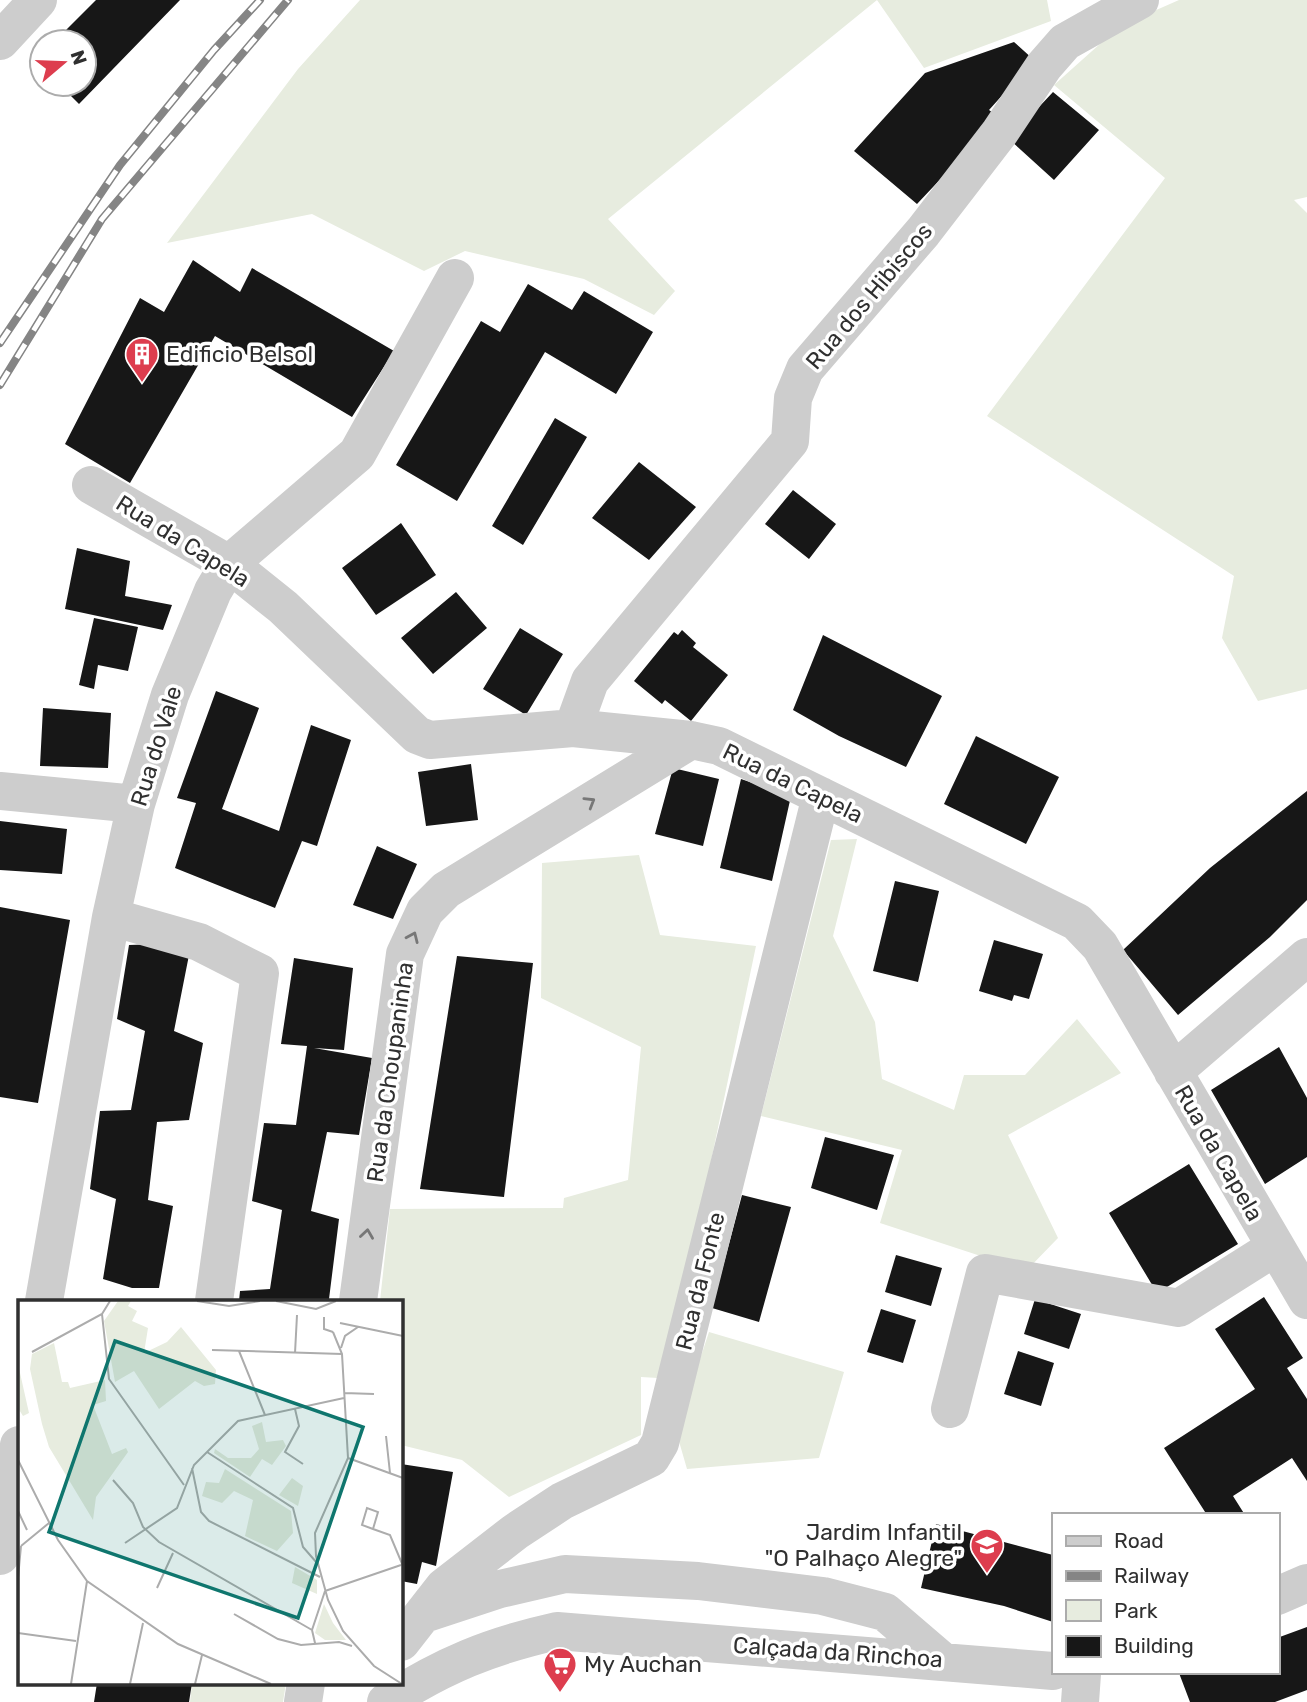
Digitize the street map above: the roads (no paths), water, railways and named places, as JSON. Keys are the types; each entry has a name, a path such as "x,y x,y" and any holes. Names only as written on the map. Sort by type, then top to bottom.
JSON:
{"street":[{"path":"0,41 38,0"},
{"name":"Rua dos Hibiscos","path":"573,727 590,681 790,441 793,398 806,369 923,232 1065,42 1140,0"},
{"name":"Rua do Vale","path":"44,1300 111,917 136,804 170,695 213,591 229,564 357,454 454,278"},
{"name":"Rua da Capela","path":"91,485 229,564 283,607 417,735 430,740 573,727 691,740 719,747 1077,922 1100,946 1274,1248 1307,1300"},
{"name":"Rua da Choupaninha","path":"358,1300 405,954 425,911 446,890 691,740"},
{"path":"0,791 136,804"},
{"name":"Rua da Fonte","path":"411,1628 444,1587 515,1532 562,1501 651,1458 660,1443 821,796"},
{"path":"111,917 200,942 260,973 214,1300"},
{"path":"1173,1072 1307,957"},
{"path":"950,1409 985,1273 1179,1308 1274,1248"},
{"path":"0,1556 18,1451"},
{"path":"411,1628 500,1589 565,1574 698,1581 823,1596 884,1612 941,1660"},
{"path":"1279,1595 1307,1583"},
{"name":"Calçada da Rinchoa","path":"386,1702 418,1681 488,1648 557,1631 941,1660 1074,1678"},
{"path":"303,1702 306,1684"},
{"path":"378,1702 384,1684"}],"railway":[{"path":"0,343 120,165 214,50 260,0"},
{"path":"0,385 102,219 288,0"}],"place":[{"name":"Edificio Belsol","path":"142,384"},
{"name":"Jardim Infantil \"O Palhaço Alegre\"","path":"987,1575"},
{"name":"My Auchan","path":"560,1694"}]}
